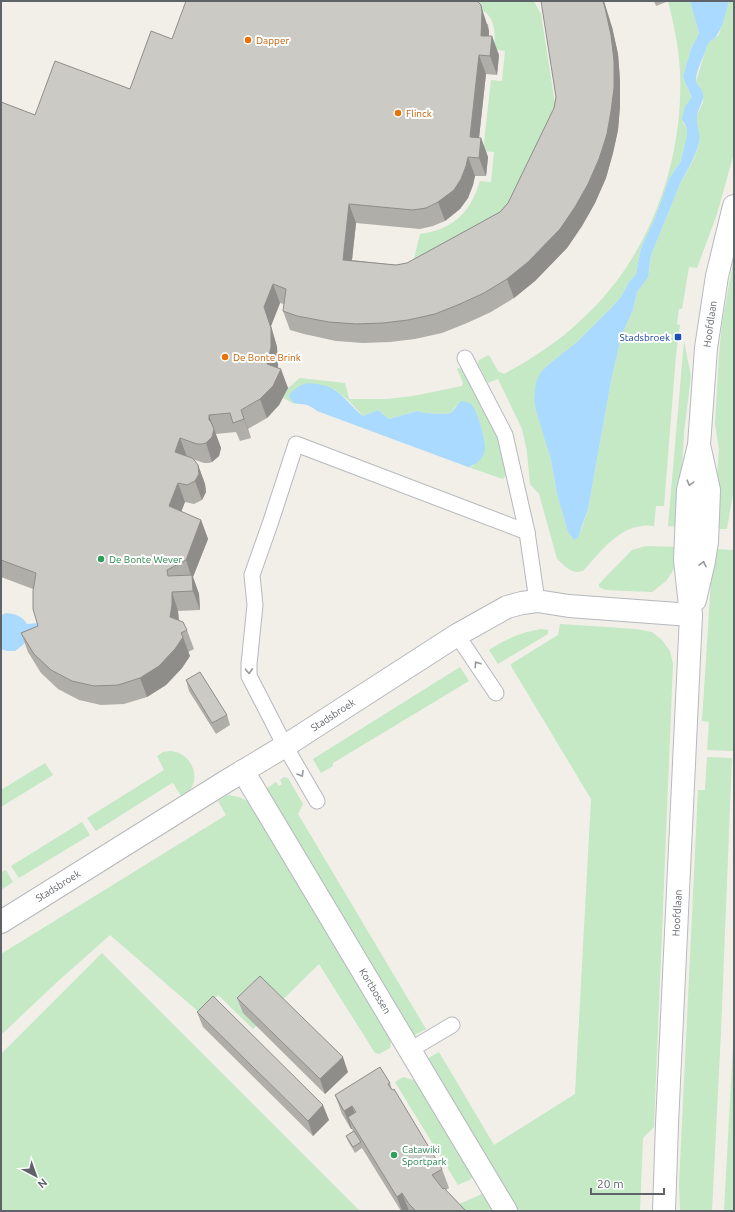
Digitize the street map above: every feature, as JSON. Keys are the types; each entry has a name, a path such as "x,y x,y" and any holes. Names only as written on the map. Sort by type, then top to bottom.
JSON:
{"street":[{"name":"Hoofdlaan","path":"664,1211 691,615 707,542 709,490 700,445 706,348 717,276 734,206"},
{"name":"Stadsbroek","path":"1,922 285,746 458,635 507,607 537,601 569,606 691,615"},
{"name":"Kortbossen","path":"243,771 506,1211"}],"lane":[{"path":"464,358 505,435 527,532 537,601"},
{"path":"317,801 285,746 249,676 255,605 252,575 296,444 527,532"},
{"path":"458,635 496,693"},
{"path":"410,1050 452,1025"}],"green space":[{"path":"465,1 534,1 541,14 557,116 510,219 409,279 420,234 432,232 451,223 466,210 472,201 480,180 491,182 494,152 483,151 491,80 502,81 505,51 494,49 495,32 491,19 487,13"},
{"path":"668,1 690,1 699,33 691,49 683,76 692,97 683,123 687,128 687,135 681,161 669,179 655,218 641,248 636,274 629,282 621,297 611,308 578,341 541,372 534,400 551,460 557,494 568,532 574,540 582,528 588,509 612,376 622,334 633,310 637,292 649,271 651,255 678,189 698,147 699,138 696,119 703,102 703,97 696,81 707,46 710,41 719,35 729,1 734,1 734,153 717,214 697,268 689,267 682,309 679,309 677,324 680,325 676,355 664,506 656,506 654,526 644,526 624,531 609,543 583,571 577,572 567,568 557,559 539,494 530,484 527,452 522,429 498,379 488,383 478,364 479,360 489,355 498,371 504,374 554,343 581,320 605,296 626,268 643,238 658,207 668,174 676,140 680,106 679,54"},
{"path":"734,257 734,488 727,529 713,529 719,450 715,424 719,355 722,323"},
{"path":"684,341 691,376 684,433 679,527 668,526"},
{"path":"457,369 462,369 497,437 506,475 503,479 468,467 473,466 485,444 479,420 456,406 452,412 447,414 417,411 389,419 378,410 363,416 347,399 334,389 291,400 293,403 283,398 288,388 300,378 345,383 349,399 387,399 413,396 462,386 463,383"},
{"path":"646,546 678,547 676,564 666,581 652,592 605,590 599,587 599,584 632,550"},
{"path":"713,549 734,550 733,751 707,750 709,722 702,721"},
{"path":"560,624 636,629 652,632 662,640 670,651 673,664 654,1127 643,1138 640,1211 515,1211 425,1060 439,1052 494,1145 575,1094 591,799 511,666 511,664 558,635"},
{"path":"541,629 548,630 548,634 498,664 489,650 514,636"},
{"path":"460,667 469,681 333,763 333,766 321,773 313,759"},
{"path":"170,751 185,757 194,770 193,785 188,791 181,796 172,783 96,831 87,818 164,770 157,756 163,752"},
{"path":"707,757 732,758 712,1211 680,1211 679,1185 698,790 705,790"},
{"path":"45,763 53,775 1,807 1,790"},
{"path":"284,777 288,778 303,804 298,814 426,1029 411,1037 266,789 276,782 279,786 282,784 280,780"},
{"path":"228,795 239,797 252,803 392,1034 390,1048 379,1054 375,1053 319,964 253,1029 218,995 200,1013 110,935 1,1035 1,954 226,815 218,801"},
{"path":"82,822 90,835 19,878 11,866"},
{"path":"6,870 13,882 1,890 1,872"},
{"path":"102,953 360,1211 1,1211 1,1054"},
{"path":"734,1026 734,1211 724,1211"},
{"path":"403,1077 420,1082 473,1177 469,1180 458,1185 395,1082"},
{"path":"486,1192 498,1211 460,1211 455,1206"}],"water":[{"path":"690,1 729,1 725,18 720,30 707,46 697,73 696,81 703,94 703,97 697,114 699,139 697,148 651,255 648,277 637,292 633,310 622,334 612,376 588,509 578,537 574,540 568,532 557,494 551,460 536,410 534,400 536,382 541,372 548,365 578,341 611,308 621,297 629,282 636,274 641,248 655,218 669,179 681,161 687,135 687,128 682,119 685,107 692,97 683,76 691,49 699,33"},
{"path":"307,383 327,386 334,390 363,416 378,410 389,419 417,411 447,414 452,412 461,401 469,403 476,412 481,425 485,445 483,455 474,465 468,467 317,411 308,405 293,403 289,396 292,391"},
{"path":"6,613 18,616 27,624 40,623 40,628 28,637 23,645 15,651 1,649 1,615"}],"building":[{"name":"De Bonte Wever","path":"186,1 477,1 481,5 481,36 492,36 490,56 479,55 470,137 481,138 479,158 468,157 461,179 454,190 438,202 426,208 413,210 349,204 343,260 396,265 407,263 500,212 508,203 554,108 556,97 541,1 603,1 611,35 614,61 614,88 611,111 607,134 599,159 588,184 560,229 528,262 507,279 484,293 435,314 408,320 356,324 329,322 297,316 283,311 286,289 273,284 264,307 271,328 271,347 267,364 281,369 273,386 260,399 241,410 244,419 233,423 230,413 209,415 209,420 214,429 212,437 206,443 202,444 197,444 180,438 175,452 192,458 198,465 199,474 195,481 187,485 178,483 169,506 201,520 186,560 167,570 168,576 192,575 193,591 172,592 170,617 183,622 187,630 181,633 183,637 175,649 159,666 140,678 118,685 94,686 72,681 51,670 34,654 21,633 38,626 33,609 33,591 36,573 1,560 1,102 35,115 55,61 130,89 151,31 172,39"},
{"path":"200,672 227,715 212,723 186,680"},
{"path":"260,976 343,1057 320,1079 237,998"},
{"path":"213,996 323,1105 308,1121 197,1012"},
{"path":"380,1067 390,1083 388,1084 392,1090 394,1089 442,1169 432,1175 443,1189 444,1188 466,1211 416,1211 409,1204 402,1193 397,1197 348,1117 356,1112 352,1106 344,1111 335,1095"},
{"path":"354,1131 361,1142 353,1147 346,1136"}],"place":[{"name":"Dapper","path":"248,40"},
{"name":"Flinck","path":"398,113"},
{"name":"Stadsbroek","path":"678,337"},
{"name":"De Bonte Brink","path":"225,357"},
{"name":"De Bonte Wever","path":"101,559"},
{"name":"Catawiki Sportpark","path":"394,1155"}]}
